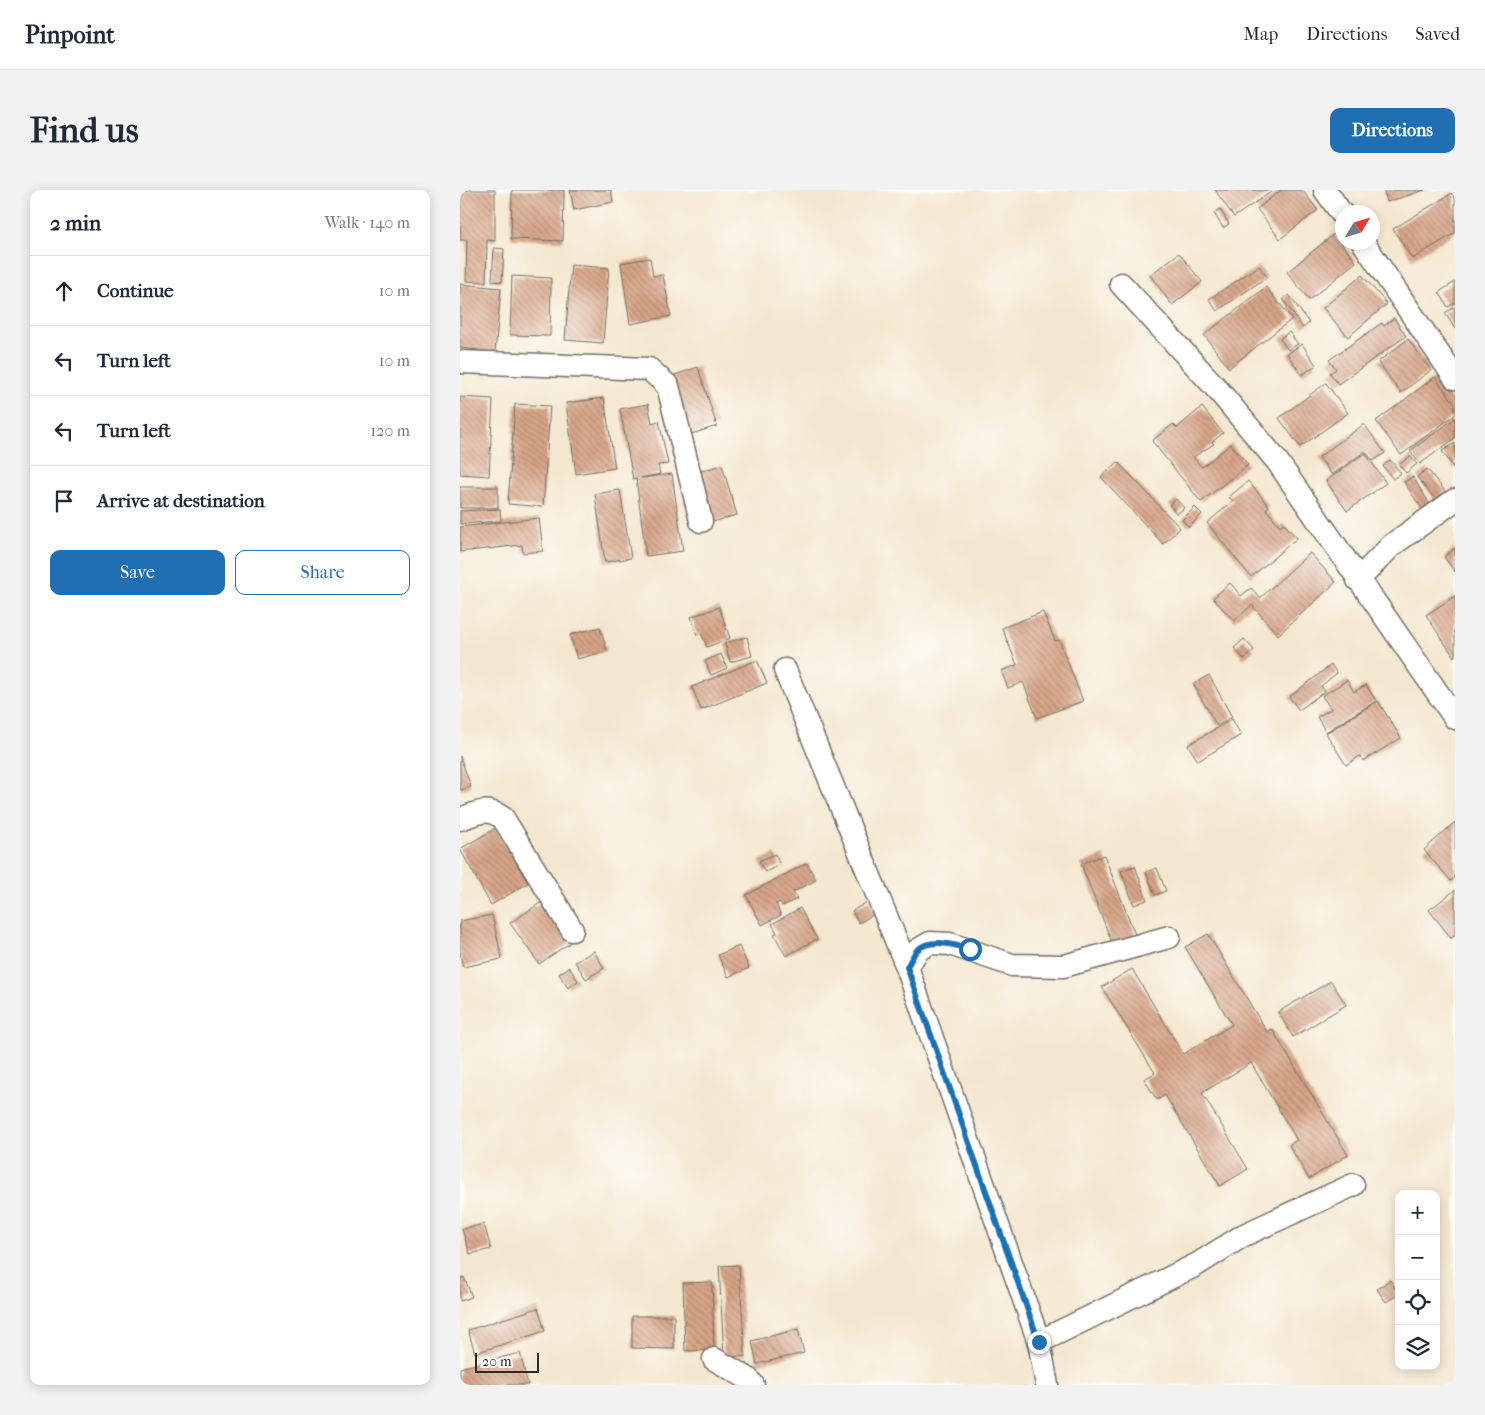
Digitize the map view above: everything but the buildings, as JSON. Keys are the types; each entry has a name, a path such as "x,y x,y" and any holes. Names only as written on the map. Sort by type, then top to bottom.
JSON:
{"street":[{"path":"1325,190 1336,205"},
{"path":"1367,250 1455,378"},
{"path":"1121,284 1218,390 1277,460 1455,718"},
{"path":"460,362 649,368 668,386 701,521"},
{"path":"1358,580 1392,545 1455,500"},
{"path":"784,670 907,967 1039,1342 1047,1385"},
{"path":"460,819 484,810 493,811 503,818 572,930"},
{"path":"907,967 918,950 930,943 950,944 1012,966 1064,966 1169,937"},
{"path":"1039,1342 1196,1265 1244,1235 1354,1185"},
{"path":"714,1359 747,1378 753,1385"}],"route":[{"path":"970,949 950,944 930,943 918,950 907,967 1039,1342"}]}
